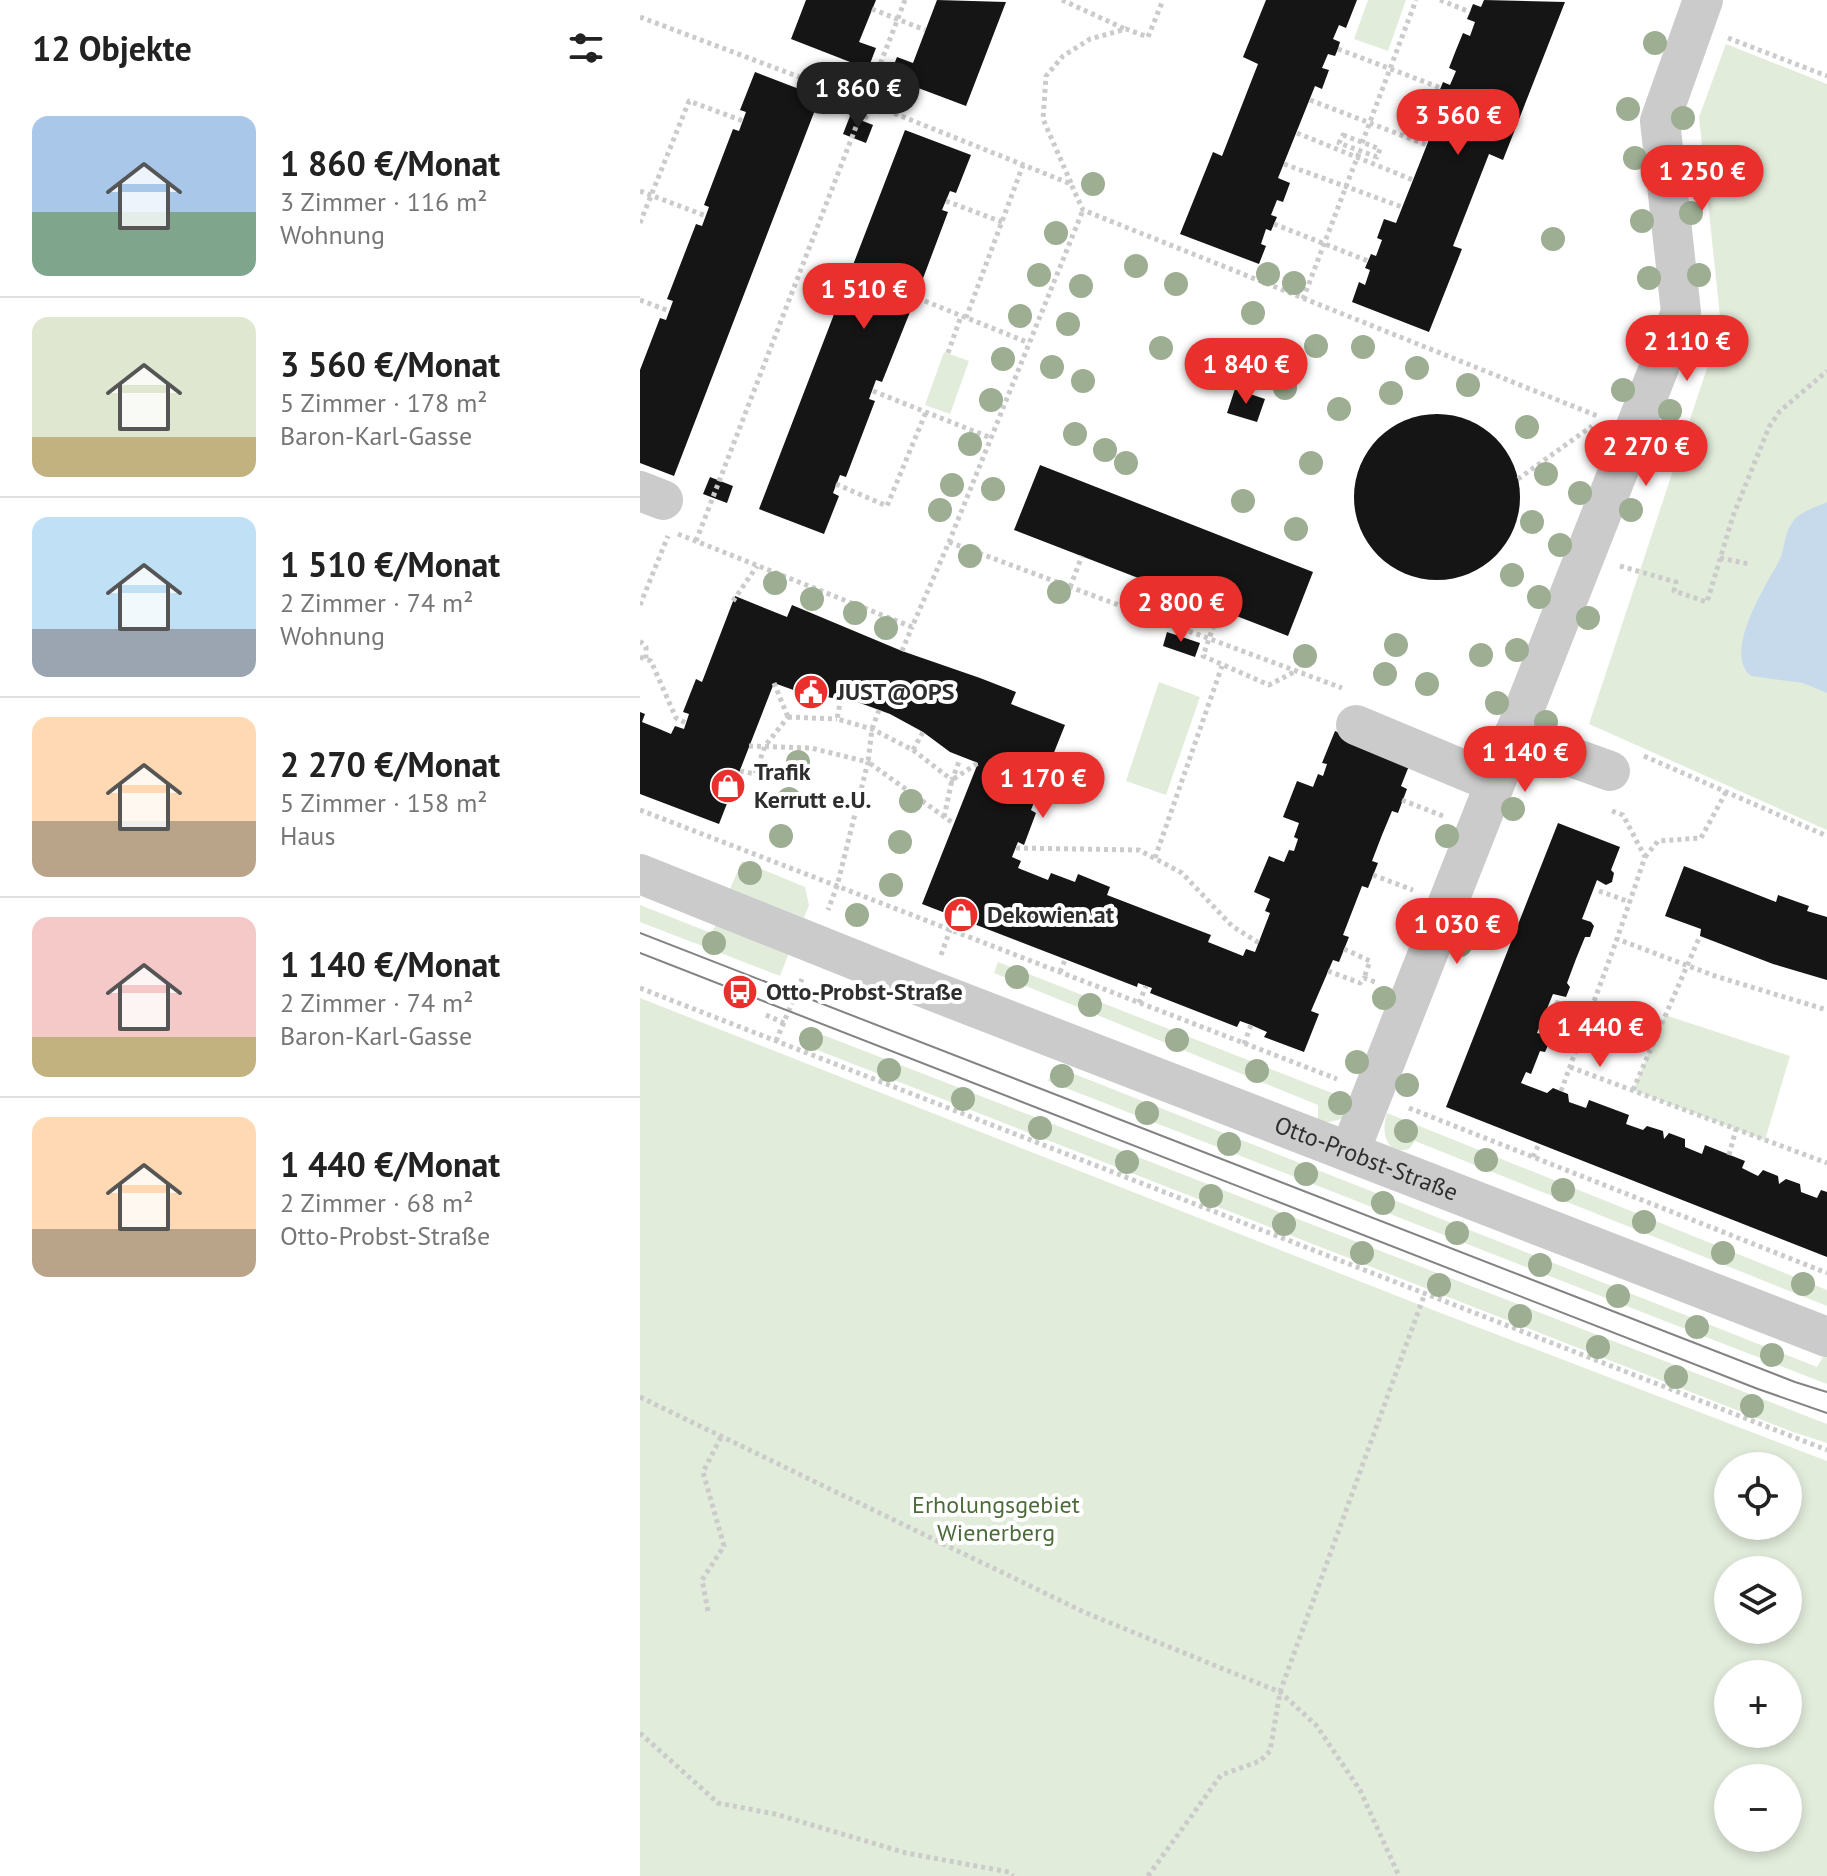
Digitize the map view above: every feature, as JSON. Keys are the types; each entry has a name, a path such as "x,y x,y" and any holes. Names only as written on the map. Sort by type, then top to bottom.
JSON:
{"street":[{"path":"1350,1151 1681,312 1660,121 1698,12"},
{"path":"1355,709 1495,783"},
{"path":"1513,736 1620,778"},
{"name":"Otto-Probst-Straße","path":"640,874 925,988 1827,1337"}],"path":[{"path":"696,541 869,103 905,0"},
{"path":"1062,0 1148,37 1163,0"},
{"path":"1362,143 1416,0"},
{"path":"1440,0 1470,12"},
{"path":"872,9 925,30"},
{"path":"1698,12 1827,76"},
{"path":"640,17 869,103 1071,184"},
{"path":"1126,29 1090,39 1063,56 1046,76 1043,119 1083,210 1603,419 1518,479"},
{"path":"1338,49 1441,88"},
{"path":"1310,100 1427,145"},
{"path":"640,223 689,101 743,121"},
{"path":"865,119 869,103"},
{"path":"1297,133 1358,154 1377,157 1380,149 1343,135 1339,143 1358,154 1413,180"},
{"path":"1303,299 1358,154"},
{"path":"1284,164 1402,207"},
{"path":"948,353 1023,165"},
{"path":"640,191 706,216"},
{"path":"946,201 1002,222"},
{"path":"902,651 1083,210"},
{"path":"1274,224 1368,261"},
{"path":"910,295 1029,343"},
{"path":"640,300 669,311"},
{"path":"1646,573 1676,582 1674,591 1707,602 1746,481 1769,427 1780,411 1827,371"},
{"path":"873,391 926,412 936,412 991,438"},
{"path":"836,484 887,506 926,412"},
{"path":"640,605 670,531 912,627"},
{"path":"949,542 1298,671 1355,709"},
{"path":"1070,587 1082,556"},
{"path":"1720,558 1749,564"},
{"path":"733,601 757,566"},
{"path":"1219,610 1203,656 1269,685 1298,671"},
{"path":"640,641 646,647 643,658 651,661 676,718 686,723"},
{"path":"1155,858 1222,666"},
{"path":"774,683 788,717"},
{"path":"837,719 841,698"},
{"path":"837,886 879,710"},
{"path":"788,717 837,719 872,729 913,750 952,780"},
{"path":"740,771 755,774 765,746 788,717"},
{"path":"913,750 923,732"},
{"path":"749,746 811,748 868,762 953,823"},
{"path":"944,817 960,759"},
{"path":"952,780 978,763"},
{"path":"1645,857 1623,815 1620,778 1726,792 1827,836"},
{"path":"1561,1091 1645,857 1658,841 1701,838 1726,792"},
{"path":"640,810 1373,1093 1827,1273"},
{"path":"1016,848 1139,850 1182,873 1232,926 1259,943"},
{"path":"1599,891 1630,902"},
{"path":"940,956 950,930"},
{"path":"1633,1090 1700,936"},
{"path":"1617,939 1686,966 1827,1010"},
{"path":"1328,971 1360,983 1364,978 1370,961 1344,949"},
{"path":"1060,972 1065,960"},
{"path":"1364,978 1411,995"},
{"path":"1139,1003 1146,986"},
{"path":"640,988 1827,1450"},
{"path":"1555,1002 1589,1015"},
{"path":"766,1015 784,1023"},
{"path":"1244,1044 1251,1025"},
{"path":"1570,1067 1827,1163"},
{"path":"1729,1155 1736,1129"},
{"path":"1533,1157 1539,1144"},
{"path":"1148,1876 1221,1775 1260,1761 1270,1751 1280,1692 1425,1293"},
{"path":"640,1397 1086,1613 1280,1692 1316,1725 1360,1790 1399,1876"},
{"path":"708,1611 702,1580 724,1546 703,1472 721,1437"},
{"path":"640,1733 718,1803 775,1814 906,1853 1009,1872 1013,1876"}],"green space":[{"path":"1368,0 1406,0 1388,51 1354,39"},
{"path":"1726,44 1827,84 1827,830 1589,724 1721,326 1699,117"},
{"path":"944,352 969,361 950,414 925,405"},
{"path":"1159,682 1200,697 1166,795 1126,781"},
{"path":"742,861 805,887 809,905 804,918 730,889"},
{"path":"640,905 711,933 716,925 790,950 780,976 640,922"},
{"path":"998,962 1360,1104 1345,1118 1325,1123 1318,1119 1318,1105 994,973"},
{"name":"Erholungsgebiet Wienerberg","path":"640,998 1420,1305 1827,1461 1827,1876 640,1876"},
{"path":"1665,1015 1790,1056 1765,1140 1633,1090"},
{"path":"805,1028 1827,1424 1827,1443 802,1044"},
{"path":"1054,1066 1817,1367 1824,1355 1827,1356 1827,1384 1048,1081"},
{"path":"1387,1113 1827,1290 1827,1306 1415,1141 1409,1149 1395,1148 1385,1134"}],"water":[{"path":"1827,502 1827,693 1803,683 1751,676 1743,665 1741,652 1749,619 1779,561 1790,525 1801,514"}],"building":[{"path":"806,0 876,0 859,42 876,48 868,69 791,39"},
{"path":"937,0 1006,2 966,106 889,77 897,57 913,63"},
{"path":"1266,0 1357,0 1346,28 1339,25 1333,39 1340,42 1338,49 1335,56 1328,54 1322,68 1329,70 1322,89 1315,86 1278,178 1290,183 1283,202 1277,200 1271,215 1277,217 1271,231 1266,229 1261,244 1266,246 1259,264 1180,234 1213,152 1222,156 1258,64 1243,57"},
{"path":"1484,0 1565,2 1503,160 1489,154 1453,246 1462,249 1429,332 1352,302 1359,282 1365,285 1370,270 1365,268 1371,254 1376,256 1382,240 1377,238 1384,219 1396,223 1432,132 1425,129 1432,110 1439,114 1444,99 1437,97 1443,82 1450,85 1456,71 1449,68 1456,50 1463,33 1470,36 1475,22 1467,19 1473,4 1481,7"},
{"path":"755,72 820,97 674,476 640,463 640,370 660,318 666,320 673,301 667,299 696,224 702,226 709,207 704,205 733,129 739,131 746,112 740,110"},
{"path":"850,116 873,125 866,143 843,134"},
{"path":"905,130 971,155 956,193 950,191 942,210 948,212 919,289 913,286 906,304 912,307 882,382 876,380 869,399 875,401 846,477 840,475 833,493 839,496 824,534 759,509"},
{"path":"1235,389 1265,399 1257,422 1227,413"},
{"path":"1437,414 1469,420 1496,438 1514,465 1520,497 1514,529 1496,556 1469,574 1437,580 1405,574 1378,556 1360,529 1354,497 1360,465 1378,438 1405,420"},
{"path":"1040,465 1313,572 1288,636 1014,530"},
{"path":"710,477 733,486 727,503 703,494"},
{"path":"735,596 787,617 792,605 902,651 1016,692 1011,704 1065,725 1031,810 1036,813 1024,845 1018,842 1012,857 1021,861 1018,868 1048,880 1051,873 1075,882 1078,874 1110,887 1107,895 1211,935 1208,942 1243,956 1246,949 1255,952 1270,913 1265,911 1270,899 1254,892 1269,856 1284,862 1289,850 1294,851 1298,839 1294,837 1299,823 1283,817 1297,781 1313,787 1318,774 1323,776 1327,764 1322,763 1335,731 1411,761 1401,786 1407,789 1398,813 1392,811 1382,835 1372,861 1378,863 1368,888 1362,886 1343,935 1349,937 1339,962 1333,960 1311,1011 1319,1014 1304,1052 1264,1037 1267,1032 1251,1025 1240,1021 1237,1027 1150,993 1152,988 1138,983 1137,987 922,904 978,763 950,752 923,732 890,714 860,703 799,692 774,683 719,824 640,794 640,712 645,714 642,722 671,734 675,726 684,729 689,714 683,712 696,679 702,682"},
{"path":"1167,632 1200,643 1195,657 1163,646"},
{"path":"1558,823 1620,847 1611,870 1614,873 1612,882 1606,885 1597,880 1582,919 1594,926 1590,937 1585,937 1576,959 1567,983 1570,987 1566,997 1553,994 1537,1033 1545,1035 1550,1041 1545,1052 1540,1051 1531,1074 1526,1072 1521,1083 1547,1093 1553,1088 1568,1094 1569,1102 1586,1108 1589,1100 1629,1115 1626,1124 1643,1130 1647,1126 1663,1131 1664,1139 1669,1133 1685,1139 1685,1147 1702,1154 1705,1145 1745,1161 1742,1168 1758,1176 1763,1170 1778,1176 1779,1184 1786,1179 1800,1184 1801,1192 1817,1198 1821,1190 1827,1192 1827,1257 1446,1107"},
{"path":"1684,866 1776,902 1778,895 1809,906 1807,911 1827,917 1827,980 1773,964 1700,936 1701,929 1665,916"}],"tram line":[{"path":"640,933 1827,1392"},
{"path":"640,953 1758,1389 1827,1413"}],"place":[{"name":"JUST@OPS","path":"811,692"},
{"name":"Trafik Kerrutt e.U.","path":"728,786"},
{"name":"Dekowien.at","path":"961,915"},
{"name":"Otto-Probst-Straße","path":"740,992"}]}
